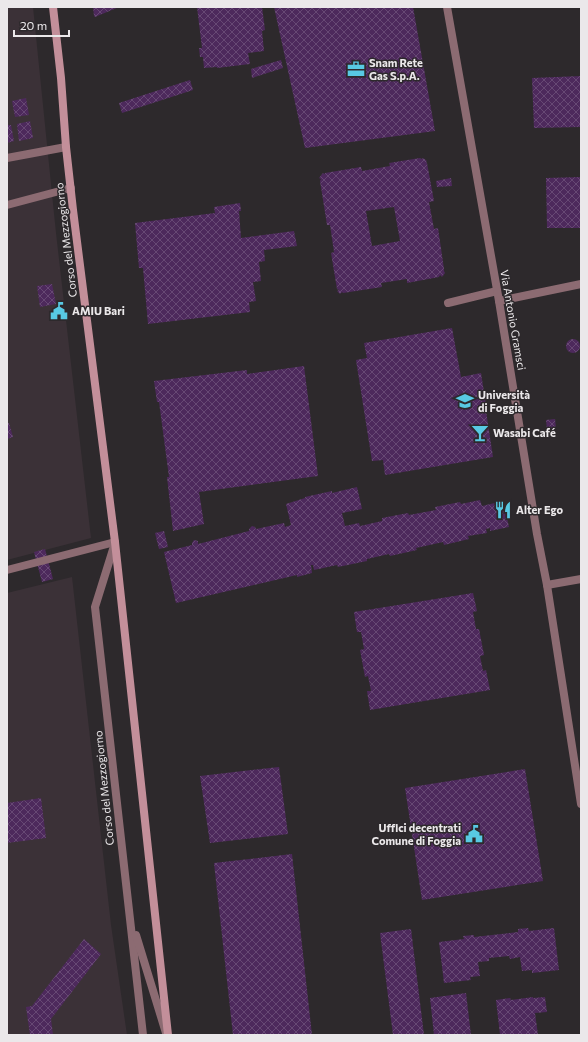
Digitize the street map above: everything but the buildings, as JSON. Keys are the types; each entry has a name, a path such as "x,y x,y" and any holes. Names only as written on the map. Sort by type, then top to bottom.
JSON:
{"main road":[{"name":"Corso del Mezzogiorno","path":"53,7 61,78 66,147 115,542 167,1035"}],"street":[{"name":"Via Antonio Gramsci","path":"447,7 547,585 581,804"},
{"path":"7,158 66,147"},
{"path":"7,205 71,188"},
{"path":"499,301 581,284"},
{"path":"448,303 497,291"},
{"path":"7,570 115,542"},
{"name":"Corso del Mezzogiorno","path":"115,542 95,607 143,1035"},
{"path":"547,585 581,579"},
{"path":"129,915 167,1035"}],"shaded area":[{"path":"7,7 33,7 56,233 91,538 7,560"},
{"path":"72,577 111,925 127,1035 7,1035 7,593"}],"place":[{"name":"Snam Rete Gas S.p.A.","path":"356,69"},
{"name":"AMIU Bari","path":"59,311"},
{"name":"Università di Foggia","path":"465,401"},
{"name":"Wasabi Café","path":"480,433"},
{"name":"Alter Ego","path":"503,510"},
{"name":"Uffici decentrati Comune di Foggia","path":"474,834"}]}
